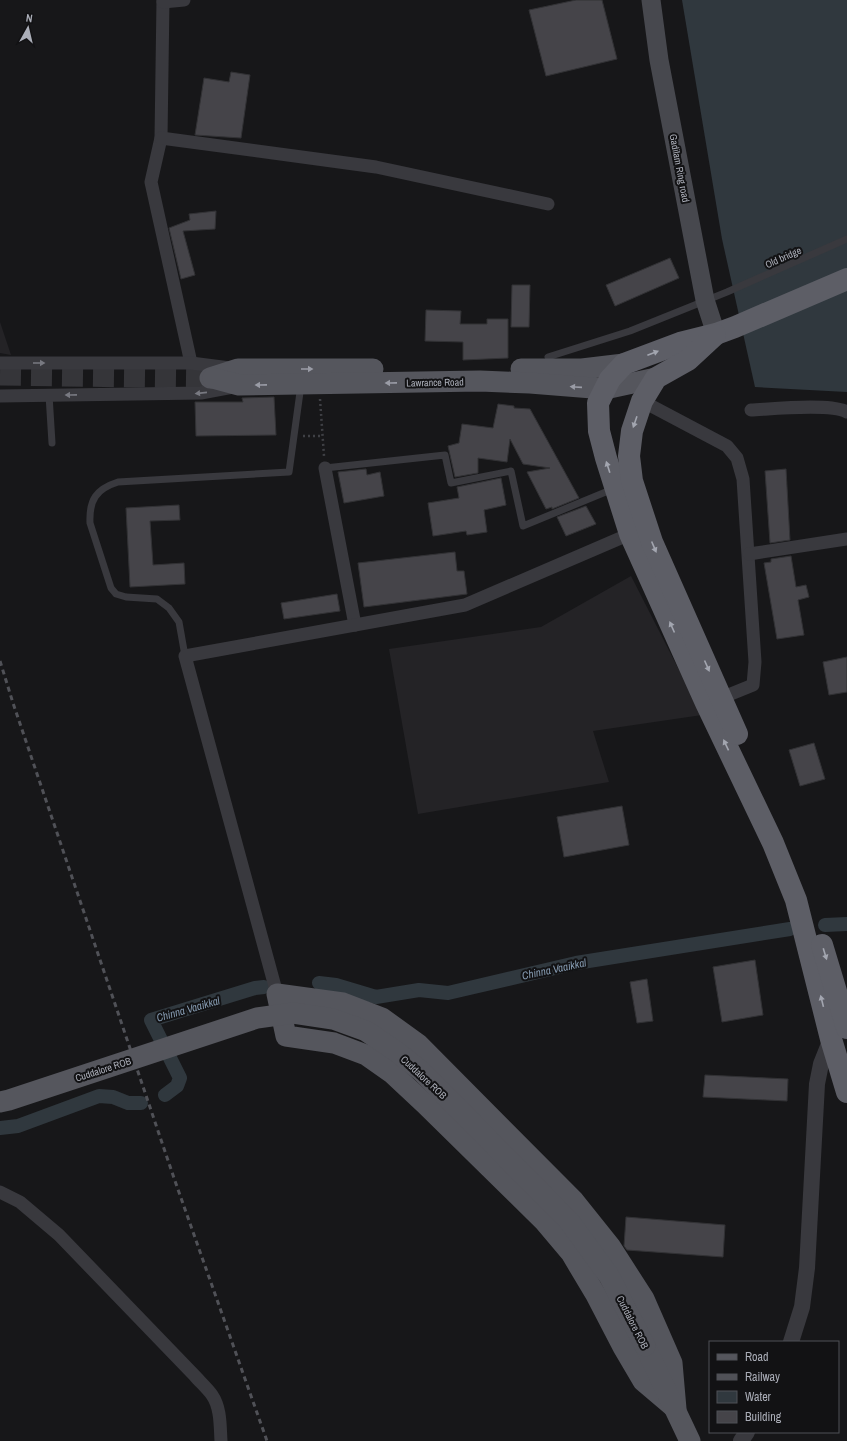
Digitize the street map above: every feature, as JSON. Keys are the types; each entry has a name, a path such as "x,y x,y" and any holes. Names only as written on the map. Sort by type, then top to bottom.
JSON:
{"highway":[{"path":"839,1034 796,900 773,843 706,704 630,534 598,431 598,404 610,378 624,364 680,343 725,331 847,279"},
{"path":"725,331 688,360 656,378 642,402 632,431 629,456 632,481 652,542 783,839 809,903 839,1034 847,1092"}],"main road":[{"name":"Gadilam Ring road","path":"651,0 659,60 706,300 725,331"},
{"name":"Lawrance Road","path":"210,378 582,369 624,364"},
{"name":"Lawrance Road","path":"239,377 310,385 480,381 605,389 656,378"},
{"path":"277,994 343,1003 382,1018 418,1044 574,1201 610,1246 644,1299 672,1363 676,1409 643,1381 596,1294 570,1253 544,1222 393,1074 366,1055 334,1043 286,1036 277,994"},
{"name":"Cuddalore ROB","path":"0,1102 257,1018 294,1013 333,1019 366,1031 397,1052 421,1071 569,1221 609,1276 676,1409 690,1441"}],"street":[{"path":"184,0 163,1 162,138 151,182 191,363"},
{"path":"162,138 376,167 548,204"},
{"path":"0,363 191,363 239,377"},
{"path":"0,396 201,393 239,377"},
{"path":"642,402 727,446 737,458 743,479 755,662 753,685 721,698"},
{"path":"751,410 818,407 832,408 847,412"},
{"path":"325,468 355,625"},
{"path":"277,994 185,656 465,605 630,534"},
{"path":"749,554 847,539"},
{"path":"791,1341 802,1307 807,1268 817,1084 821,1064 839,1034"},
{"path":"0,1192 20,1202 59,1235 212,1395 219,1415 222,1441"}],"lane":[{"name":"Old bridge","path":"548,357 630,331 727,292 847,239"},
{"path":"185,656 178,622 169,608 157,599 126,597 116,594 111,588 90,523 89,512 92,501 98,492 107,485 118,482 289,472 294,436 310,385"},
{"path":"49,395 52,443"},
{"path":"325,468 445,455 451,483 511,471 523,526 615,488"}],"path":[{"path":"310,385 323,436 325,468"},
{"path":"294,436 323,436"}],"shaded area":[{"path":"0,322 11,355 0,353"},
{"path":"631,576 702,715 593,731 609,782 418,814 389,649 541,627"}],"water":[{"path":"682,0 847,0 847,392 755,387 722,239"}],"building":[{"path":"576,0 602,0 617,59 546,76 529,10"},
{"path":"231,72 250,75 241,138 195,135 204,78 229,82"},
{"path":"216,211 215,229 183,231 195,275 181,279 169,228 190,220 189,214"},
{"path":"670,258 679,278 615,306 606,285"},
{"path":"512,285 530,285 529,327 511,327"},
{"path":"426,310 461,311 460,324 487,324 487,319 508,319 508,358 463,360 463,342 425,341"},
{"path":"274,397 276,435 196,436 195,402 243,402 242,398"},
{"path":"498,404 514,406 514,408 530,409 579,498 552,509 552,507 546,509 527,472 550,468 523,464 510,439 507,462 478,458 478,473 455,477 448,446 459,443 462,424 493,428"},
{"path":"366,469 367,475 380,472 384,496 344,503 338,472"},
{"path":"786,469 790,540 770,543 765,471"},
{"path":"501,478 506,505 484,510 487,532 467,535 466,531 433,536 428,503 459,498 457,487"},
{"path":"179,505 180,520 150,521 153,565 184,563 185,584 130,587 126,508"},
{"path":"586,506 596,524 566,536 557,517"},
{"path":"455,552 457,571 464,571 467,594 364,607 358,563"},
{"path":"791,556 796,587 806,585 809,597 798,600 804,635 777,639 764,563 771,562 771,559"},
{"path":"337,594 340,611 284,619 281,603"},
{"path":"847,657 847,692 829,695 823,662"},
{"path":"814,743 825,779 800,786 789,750"},
{"path":"622,806 629,845 564,857 557,817"},
{"path":"755,960 763,1015 722,1022 713,967"},
{"path":"647,979 653,1021 637,1023 630,982"},
{"path":"705,1075 788,1079 787,1101 703,1097"},
{"path":"626,1217 725,1225 723,1257 627,1250 624,1246"}],"waterway":[{"name":"Chinna Vaaikkal","path":"825,925 847,924"},
{"name":"Chinna Vaaikkal","path":"319,983 336,985 376,997 419,990 448,993 576,963 790,929"},
{"name":"Chinna Vaaikkal","path":"165,1095 177,1086 180,1078 151,1020 255,988 264,987"},
{"name":"Chinna Vaaikkal","path":"0,1128 18,1126 99,1096 113,1097 128,1103 141,1103"}],"tunnel":[{"path":"0,375 206,378"}],"railway":[{"path":"0,661 175,1181 267,1441"}]}
